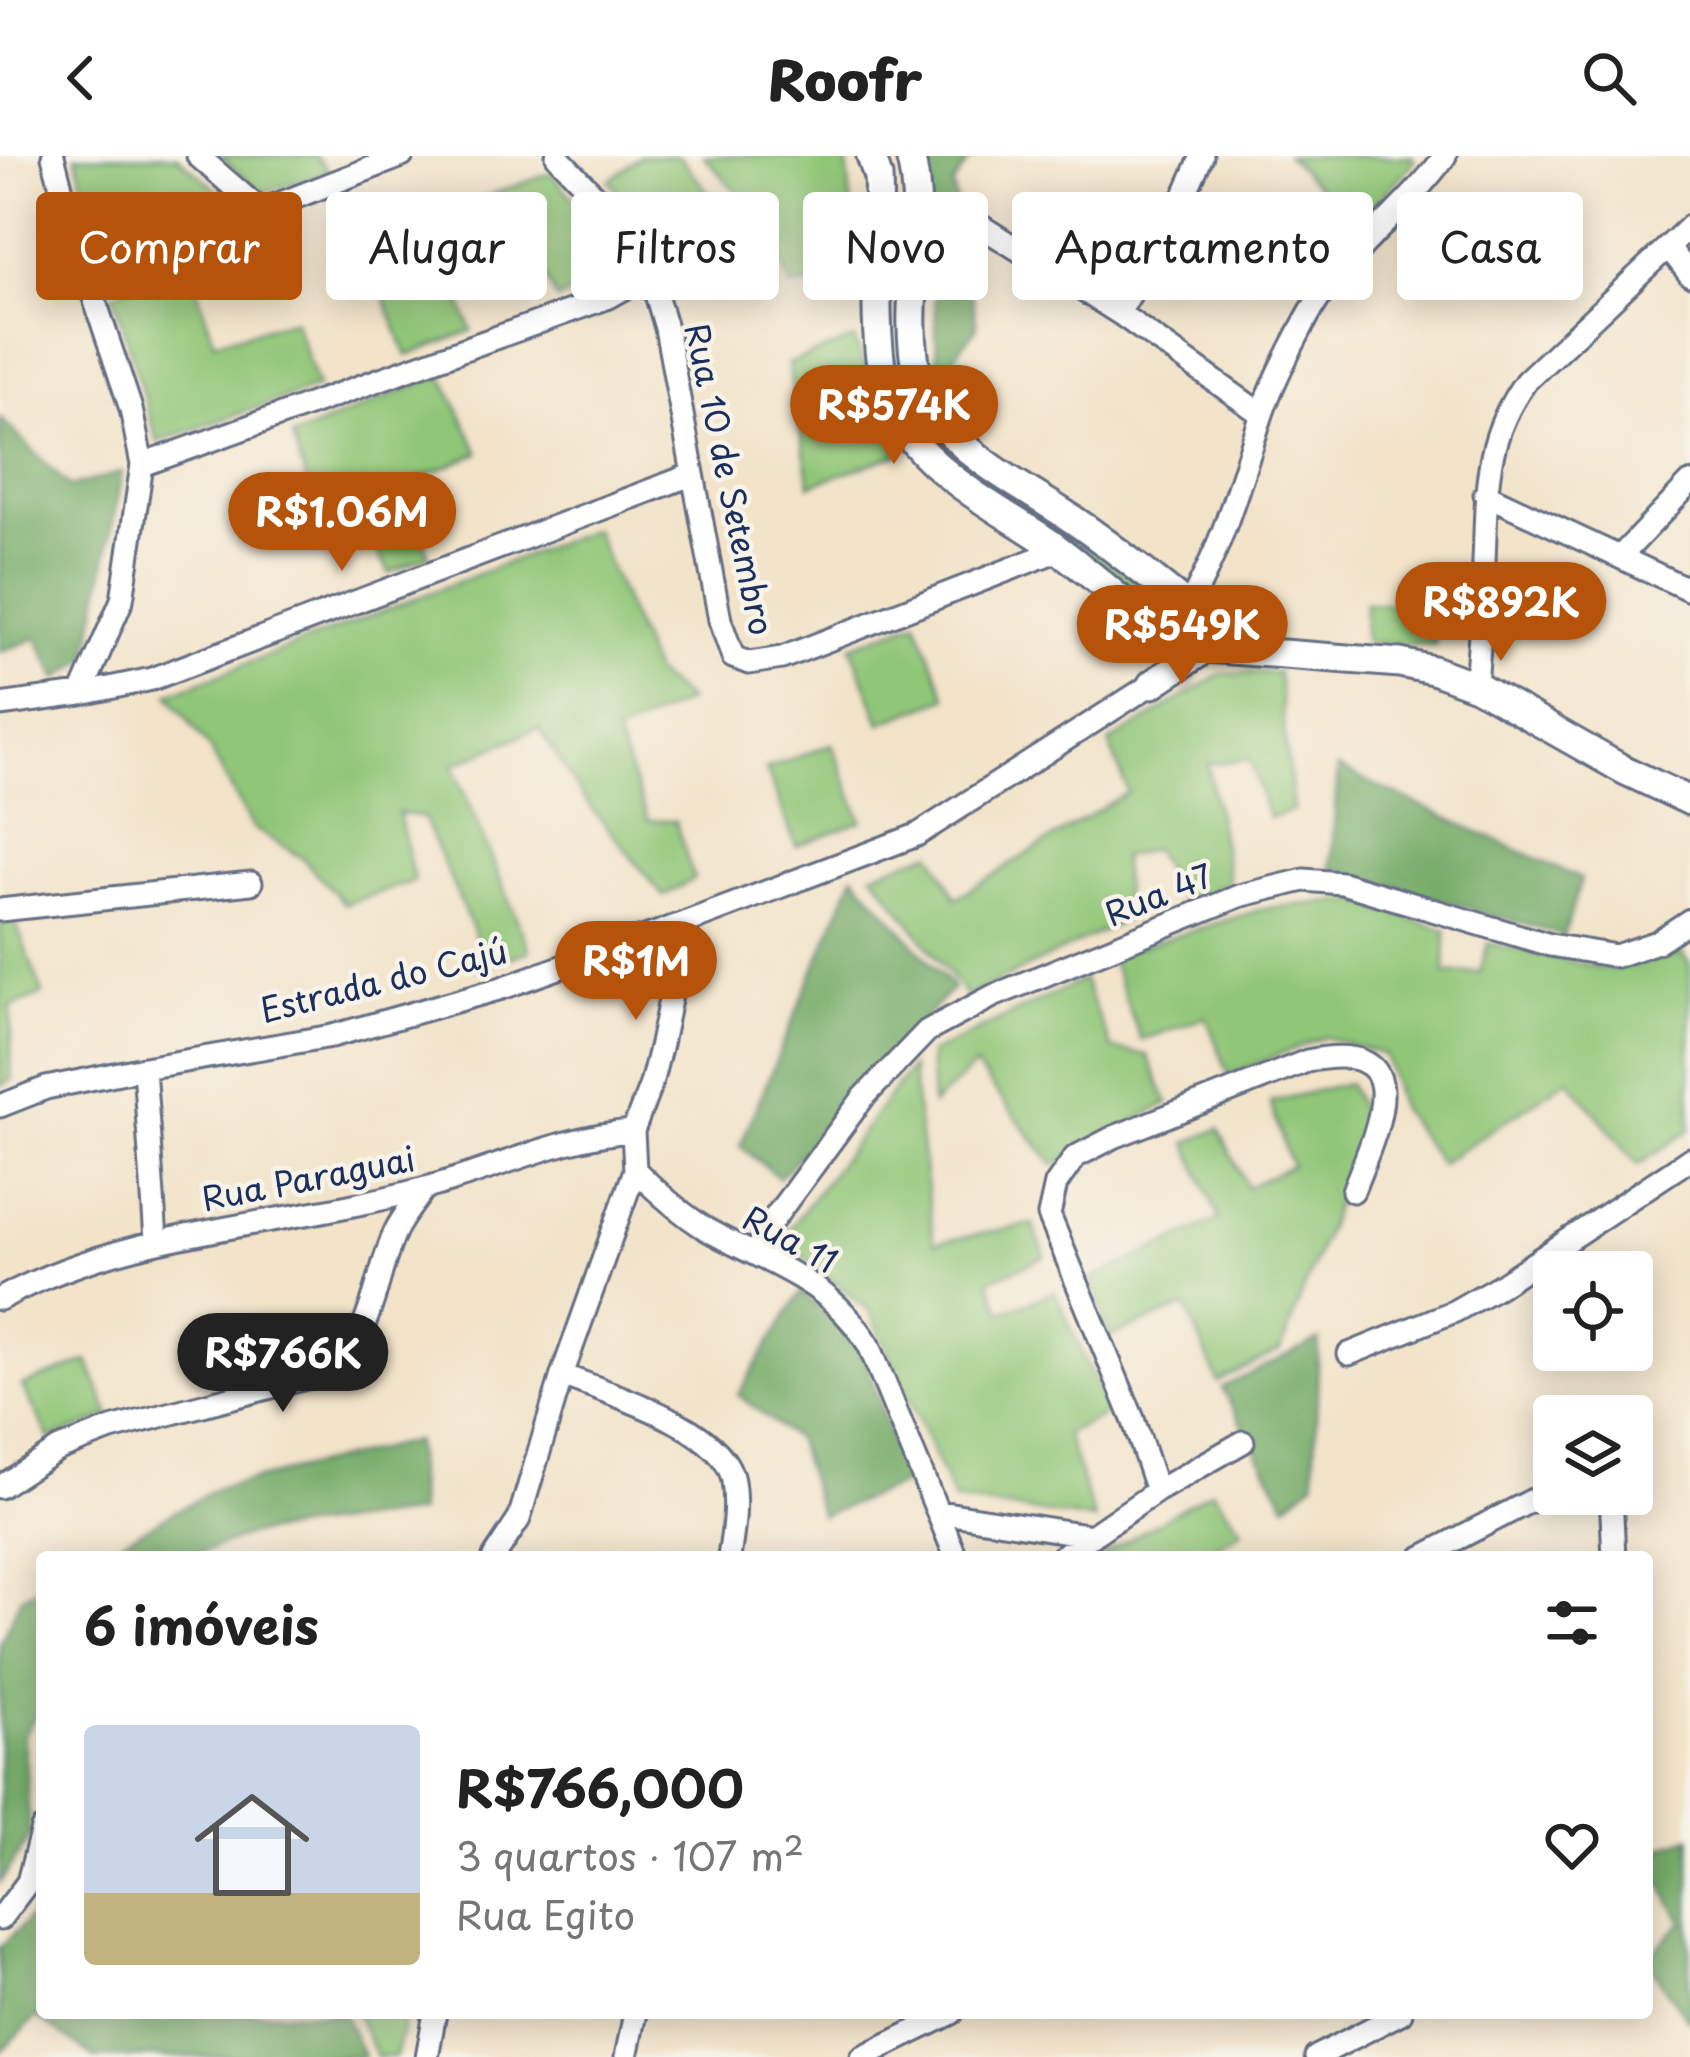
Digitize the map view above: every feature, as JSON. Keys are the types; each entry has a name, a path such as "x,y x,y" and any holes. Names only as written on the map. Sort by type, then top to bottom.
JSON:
{"main road":[{"path":"871,156 878,177 884,381 900,425 952,477 1059,550 1183,646 1400,663 1433,670 1476,686 1624,770 1690,800"},
{"path":"910,156 915,196 912,324 918,378 933,411 951,433 991,465 1082,525 1198,613 1274,654"},
{"path":"1183,646 1211,634 1198,613"},
{"name":"Estrada do Cajú","path":"1153,684 1183,646 1166,617 1198,613"}],"street":[{"path":"52,156 63,192"},
{"path":"198,156 239,192"},
{"path":"302,193 402,156"},
{"name":"Rua 10 de Setembro","path":"557,156 591,192"},
{"path":"1119,313 1172,223 1202,156"},
{"path":"1198,613 1262,414 1304,322 1328,283 1445,156"},
{"path":"1476,686 1485,494 1493,442 1506,409 1526,381 1690,226"},
{"path":"988,231 1119,313 1262,414"},
{"path":"1670,249 1690,274"},
{"path":"81,694 122,599 142,466 131,409 95,300"},
{"path":"142,466 601,300"},
{"name":"Rua 10 de Setembro","path":"658,300 691,476 734,657 749,663 782,658 1059,550"},
{"path":"0,705 152,679 691,476"},
{"path":"1620,557 1690,483"},
{"path":"1485,494 1690,590"},
{"name":"Estrada do Cajú","path":"0,1106 46,1088 332,1036 502,988 679,925 917,835 1153,684"},
{"name":"Rua 47","path":"756,1252 770,1224 863,1098 927,1031 993,996 1239,896 1304,880 1342,883 1550,945 1616,956 1657,942 1690,920"},
{"path":"0,910 251,883"},
{"path":"498,1551 519,1519 562,1375 635,1169 633,1131 661,1043 675,976 679,925"},
{"path":"1157,1491 1133,1419 1049,1215 1056,1184 1075,1157 1114,1137 1307,1060 1333,1055 1371,1066 1383,1084 1384,1107 1353,1191"},
{"path":"144,1068 156,1240"},
{"name":"Rua Paraguai","path":"0,1299 156,1240 362,1204 424,1189 590,1134 633,1131"},
{"path":"1349,1354 1455,1311 1690,1160"},
{"name":"Rua 11","path":"635,1169 706,1229 829,1294 852,1318 869,1345 954,1551"},
{"path":"0,1487 59,1449 111,1429 328,1372 348,1357 364,1331 394,1233 424,1189"},
{"path":"362,1204 394,1233"},
{"path":"562,1375 685,1427 707,1441 734,1477 730,1551"},
{"path":"1070,1551 1157,1491 1243,1442"},
{"path":"1434,1551 1533,1500"},
{"path":"939,1512 1093,1536"},
{"path":"1612,1515 1614,1551"},
{"path":"0,1919 28,1882 36,1852"},
{"path":"427,2057 434,2019"},
{"path":"631,2052 634,2019"},
{"path":"862,2057 940,2019"},
{"path":"1316,2057 1389,2019"}],"green space":[{"path":"76,156 177,156 219,192 85,192"},
{"path":"220,156 315,156 329,172 265,192"},
{"path":"640,156 679,156 708,192 618,192 609,181"},
{"path":"704,156 846,156 850,192 803,192 803,286 792,287 779,260 779,192 737,192"},
{"path":"916,156 972,156 953,185 954,192 926,192"},
{"path":"1287,156 1412,156 1414,161 1373,207 1373,192 1324,192"},
{"path":"551,173 571,196 571,293 557,300 547,280 547,192 498,192"},
{"path":"115,300 201,300 214,342 294,320 318,387 157,442"},
{"path":"385,300 460,300 472,331 407,356"},
{"path":"935,300 972,300 977,327 938,377"},
{"path":"854,339 901,453 810,485 788,364"},
{"path":"442,374 479,453 404,485 429,556 389,573 350,496 316,510 292,437"},
{"path":"918,417 978,469 1168,598 1153,615 944,465 908,425"},
{"path":"0,418 70,487 122,472 88,658 58,679 37,638 0,652"},
{"path":"594,529 654,673 688,701 616,735 648,820 675,821 694,879 663,896 581,795 539,728 453,765 530,951 488,965 423,817 399,813 414,881 345,904 302,858 253,828 208,746 169,694"},
{"path":"1365,603 1437,606 1435,645 1364,642"},
{"path":"917,621 947,698 881,723 851,646"},
{"path":"1278,672 1293,811 1268,818 1250,759 1208,764 1229,881 1184,905 1153,849 1122,857 1125,920 967,997 873,873 932,852 956,898 1128,792 1109,743 1220,674"},
{"path":"832,744 862,821 796,846 766,769"},
{"path":"1338,768 1581,879 1564,936 1331,868"},
{"path":"854,875 953,988 779,1178 740,1146"},
{"path":"1356,900 1446,930 1445,973 1480,972 1488,943 1610,970 1683,954 1690,963 1690,1130 1638,1165 1568,1079 1440,1164 1400,1109 1385,1055 1324,1037 1229,1075 1206,1017 1141,1040 1109,956 1266,908"},
{"path":"13,916 43,994 11,1007 11,1080 0,1086 0,924"},
{"path":"1083,980 1112,1049 1147,1055 1168,1103 1054,1165 975,1066 932,1105 929,1054"},
{"path":"911,1067 934,1243 1033,1224 1045,1257 989,1280 1002,1312 1055,1292 1109,1413 1066,1434 1095,1520 954,1501 870,1311 782,1239"},
{"path":"1348,1083 1367,1121 1281,1350 1218,1382 1186,1307 1109,1337 1092,1279 1219,1219 1187,1143 1219,1129 1247,1187 1291,1166 1270,1102"},
{"path":"801,1292 862,1345 904,1484 821,1516 796,1440 738,1395"},
{"path":"1319,1340 1314,1482 1286,1504 1222,1388"},
{"path":"88,1361 110,1416 50,1439 22,1386"},
{"path":"415,1441 419,1513 251,1534 206,1551 103,1551 216,1489"},
{"path":"1212,1490 1243,1530 1210,1551 1110,1551"},
{"path":"36,1588 36,1715 24,1734 30,1837 0,1883 0,1644 21,1597"},
{"path":"1690,1837 1688,2020 1653,1969 1653,1954 1683,1922 1653,1870 1653,1859 1665,1846"},
{"path":"36,1912 36,2017 0,2053 0,1947"},
{"path":"39,2019 346,2019 364,2057 94,2057"},
{"path":"359,2019 404,2019 395,2057 377,2057"}]}
